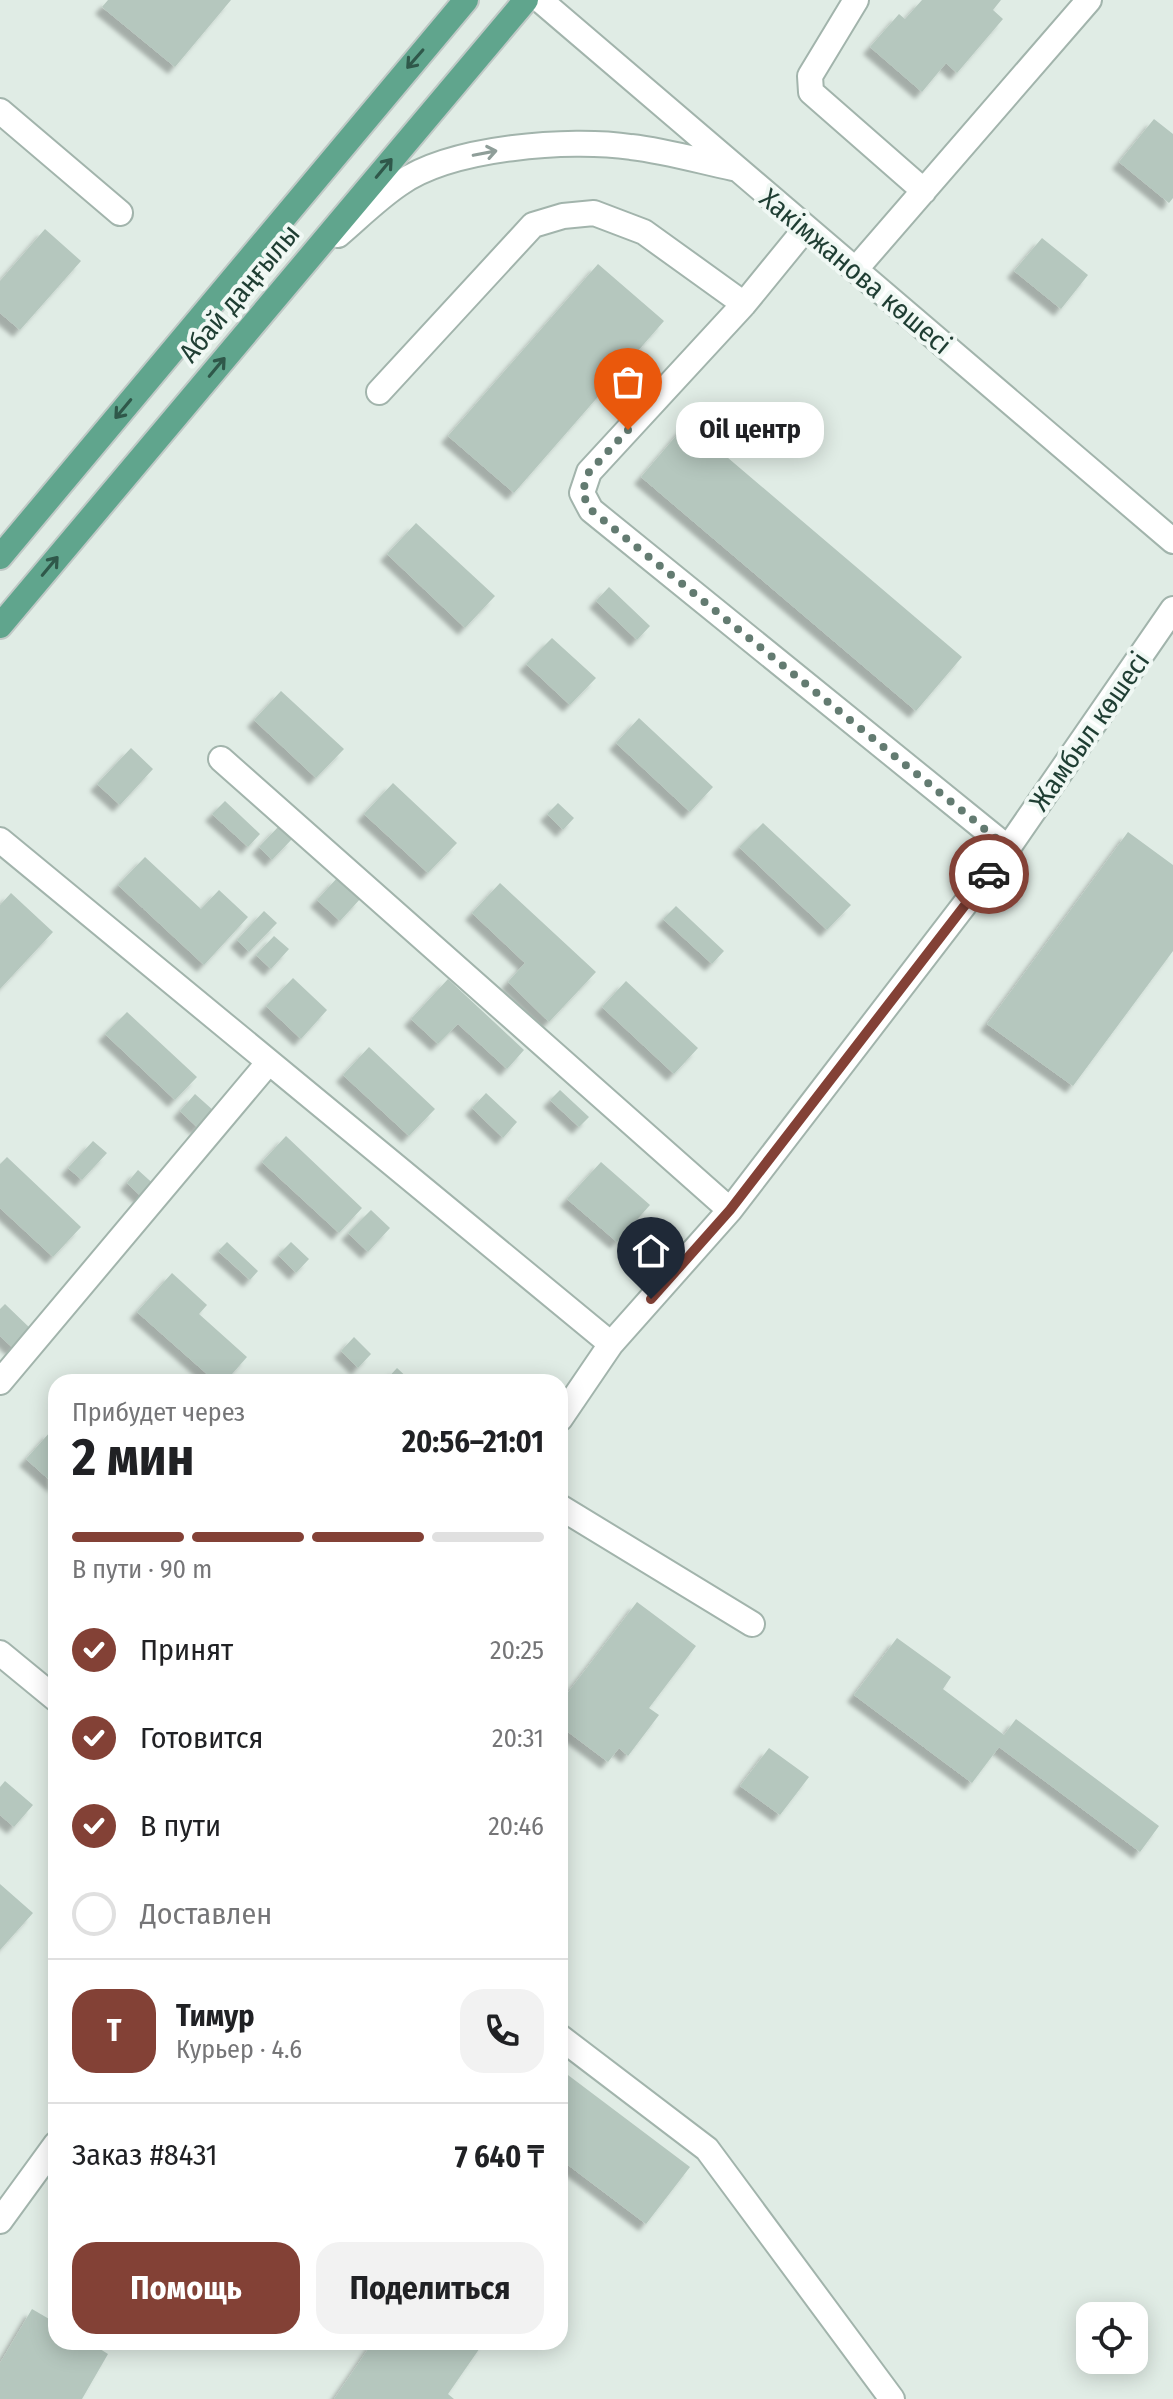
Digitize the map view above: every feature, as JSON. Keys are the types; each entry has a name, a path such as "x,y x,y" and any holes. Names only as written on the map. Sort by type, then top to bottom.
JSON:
{"main road":[{"name":"Абай даңғылы","path":"0,557 466,0"},
{"name":"Абай даңғылы","path":"0,626 526,0"}],"street":[{"name":"Хакімжанова көшесі","path":"540,0 1173,541"},
{"path":"856,0 810,76 811,92 924,191"},
{"path":"855,270 1089,0"},
{"path":"0,111 120,213"},
{"path":"302,265 400,182 439,165 485,152 582,143 632,147 737,169"},
{"path":"379,392 533,225 563,216 594,213 644,232 744,304"},
{"path":"806,228 744,304 589,472 582,493 591,510 1008,848"},
{"name":"Жамбыл көшесі","path":"568,1407 611,1344 730,1210 1008,848 1173,609"},
{"path":"221,759 730,1210"},
{"path":"0,840 611,1344"},
{"path":"0,1382 269,1062"},
{"path":"568,1512 752,1624"},
{"path":"0,1653 48,1692"},
{"path":"568,2043 707,2149 892,2399"},
{"path":"0,2221 48,2155"}],"building":[{"path":"108,0 231,0 175,67 102,7"},
{"path":"922,0 1001,0 993,10 1003,19 957,73 946,63 922,92 870,47 899,14 905,19"},
{"path":"1154,119 1173,134 1173,198 1169,203 1119,162"},
{"path":"45,229 81,261 20,330 0,313 0,281"},
{"path":"1042,238 1088,275 1061,309 1014,271"},
{"path":"598,264 664,321 514,493 448,436"},
{"path":"687,423 962,657 916,711 641,477"},
{"path":"416,523 495,596 465,628 387,554"},
{"path":"609,587 650,626 637,640 596,601"},
{"path":"552,638 596,678 570,705 526,664"},
{"path":"281,691 344,749 316,778 254,720"},
{"path":"639,718 713,787 690,812 616,743"},
{"path":"131,748 153,769 120,805 97,784"},
{"path":"393,783 457,843 428,873 364,814"},
{"path":"225,801 260,834 248,847 212,814"},
{"path":"558,803 574,818 563,830 547,814"},
{"path":"763,823 851,905 827,930 739,847"},
{"path":"279,826 293,838 272,860 259,847"},
{"path":"1128,832 1173,865 1173,951 1073,1086 987,1024"},
{"path":"145,857 201,909 219,890 248,917 204,965 118,885"},
{"path":"338,877 361,898 340,921 317,900"},
{"path":"500,883 596,972 549,1022 508,982 525,963 472,913"},
{"path":"11,893 53,932 0,989 0,905"},
{"path":"676,906 724,951 712,964 663,919"},
{"path":"264,911 277,923 249,952 237,940"},
{"path":"274,936 289,949 271,969 256,955"},
{"path":"293,978 327,1010 301,1039 266,1006"},
{"path":"448,979 524,1050 507,1069 458,1024 438,1044 411,1019"},
{"path":"626,981 698,1048 674,1074 602,1007"},
{"path":"127,1012 197,1077 175,1100 105,1034"},
{"path":"369,1047 435,1109 409,1136 343,1075"},
{"path":"560,1090 589,1117 579,1127 550,1100"},
{"path":"486,1093 517,1122 503,1138 472,1108"},
{"path":"195,1094 214,1111 198,1128 180,1111"},
{"path":"286,1136 362,1208 339,1233 262,1162"},
{"path":"93,1141 107,1153 82,1180 68,1168"},
{"path":"7,1157 81,1227 53,1257 0,1208 0,1164"},
{"path":"601,1162 650,1205 617,1242 567,1199"},
{"path":"138,1170 158,1188 146,1201 127,1183"},
{"path":"371,1210 390,1228 368,1252 348,1233"},
{"path":"227,1242 258,1271 250,1280 218,1251"},
{"path":"291,1242 309,1259 296,1273 278,1255"},
{"path":"172,1273 207,1305 199,1314 247,1357 232,1374 207,1374 137,1312"},
{"path":"5,1304 32,1330 14,1349 0,1336 0,1309"},
{"path":"354,1337 371,1354 358,1368 341,1351"},
{"path":"48,1434 48,1479 26,1459"},
{"path":"637,1602 696,1646 649,1708 659,1715 628,1756 619,1748 608,1762 568,1732 568,1693"},
{"path":"897,1638 951,1677 943,1689 1004,1735 1016,1719 1159,1826 1140,1852 999,1747 972,1783 854,1695"},
{"path":"769,1748 809,1777 780,1815 740,1786"},
{"path":"5,1781 33,1805 14,1827 0,1815 0,1787"},
{"path":"0,1884 33,1913 0,1950"},
{"path":"568,2075 690,2167 646,2224 568,2165"},
{"path":"32,2309 48,2318 48,2350 102,2350 108,2354 82,2399 0,2399 0,2363"},
{"path":"368,2350 478,2350 448,2394 454,2399 334,2399"}],"way so far":[{"path":"628,430 589,472 582,493 591,510 1008,848 989,874"}],"place":[{"name":"Oil центр","path":"628,430"}],"route":[{"path":"651,1299 730,1210 989,874"}]}
